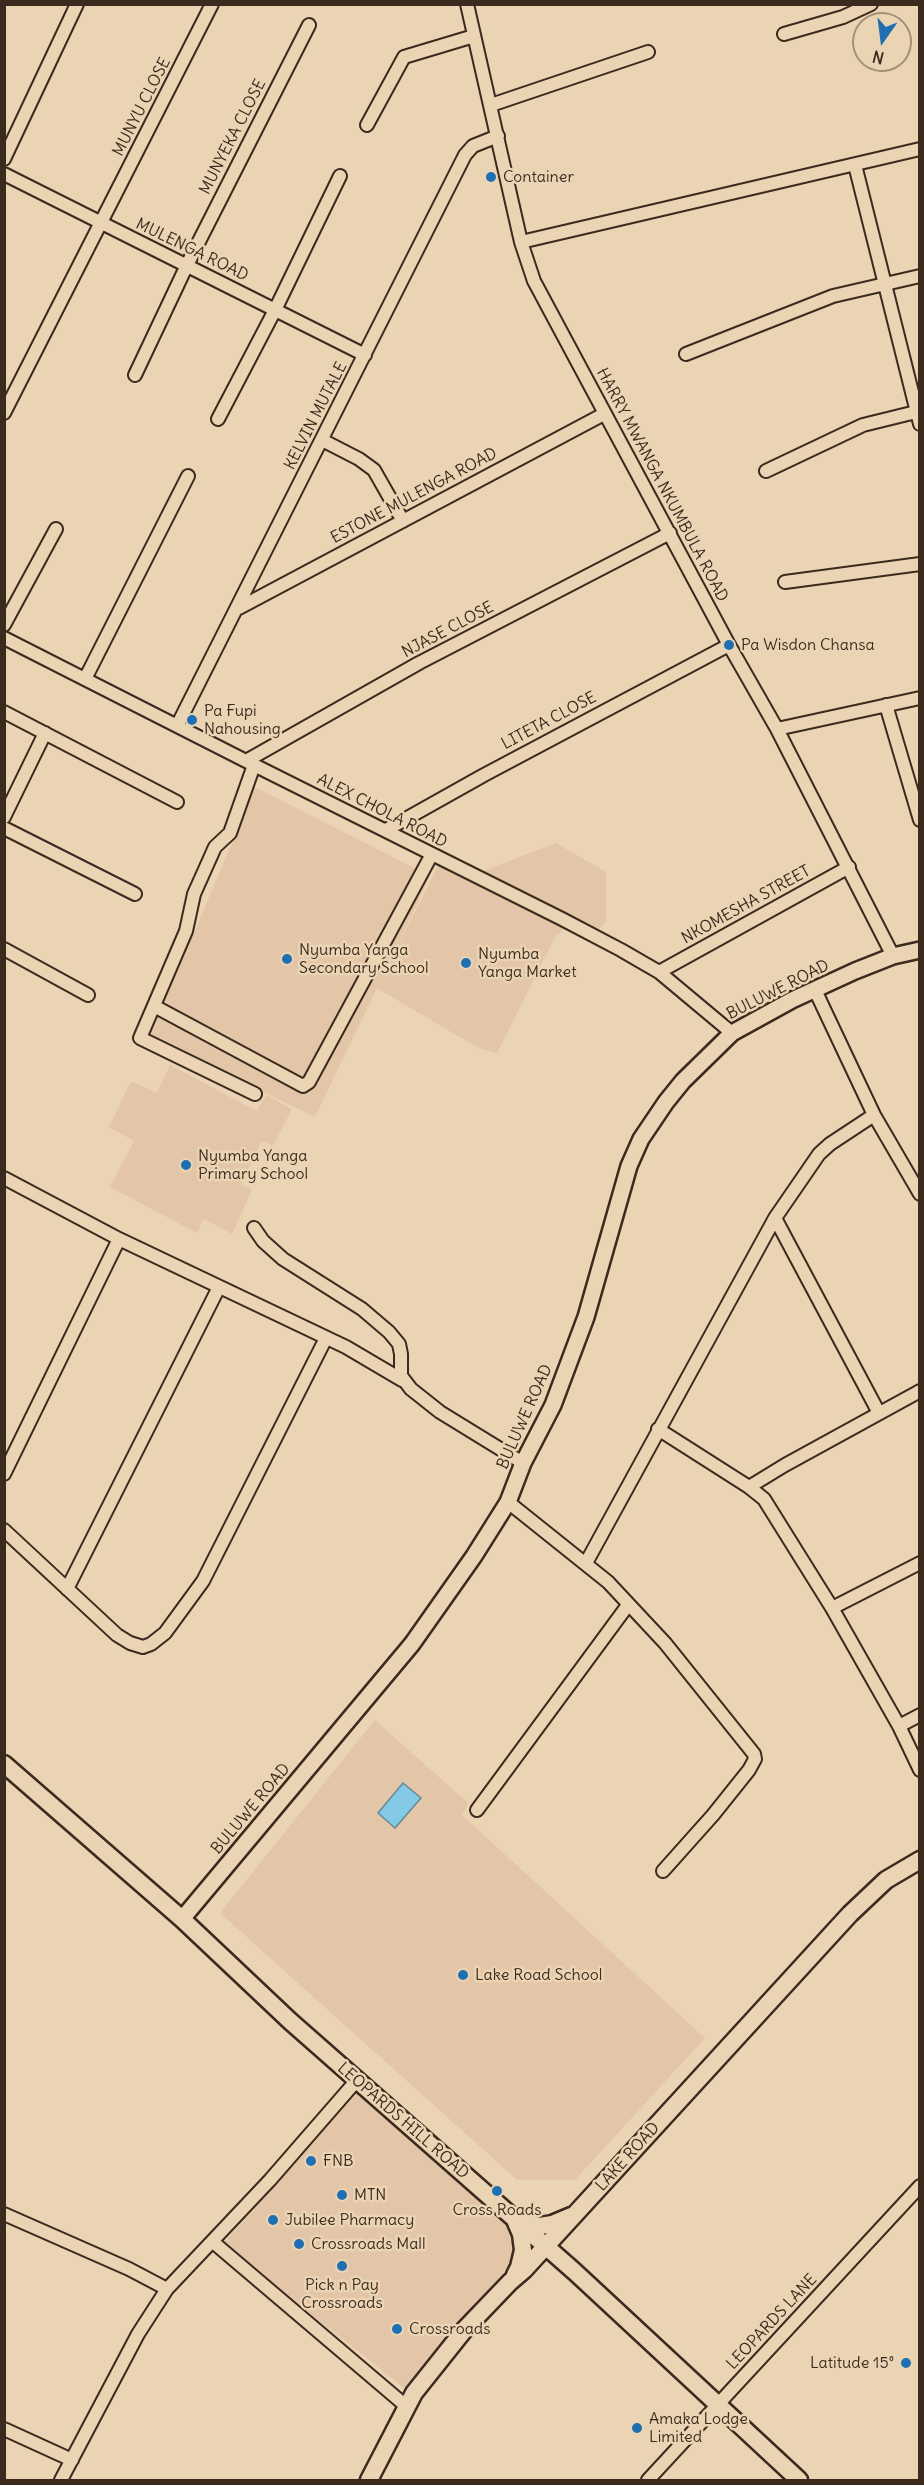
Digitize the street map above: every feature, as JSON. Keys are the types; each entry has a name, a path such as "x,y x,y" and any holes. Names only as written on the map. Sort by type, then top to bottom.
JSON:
{"main road":[{"name":"LEOPARDS HILL ROAD","path":"4,1764 182,1919 290,2021 575,2272 799,2481"},
{"name":"LAKE ROAD","path":"369,2481 406,2406 465,2329 510,2282 525,2270 850,1914 886,1880 920,1860"},
{"path":"515,2219 540,2226 571,2218 564,2250 575,2272"},
{"path":"510,2282 519,2268 523,2250 521,2234 515,2219"},
{"path":"525,2270 534,2265 556,2264 575,2272"}],"street":[{"path":"4,159 77,4"},
{"name":"MUNYU CLOSE","path":"4,413 212,4"},
{"name":"HARRY MWANGA NKUMBULA ROAD","path":"467,4 520,242 534,280 729,645 777,729 893,956"},
{"path":"784,34 843,17 871,4"},
{"name":"MUNYEKA CLOSE","path":"135,375 187,265 309,25"},
{"path":"367,125 404,57 474,36"},
{"path":"491,105 648,52"},
{"name":"KELVIN MUTALE","path":"177,726 465,155 473,146 498,136"},
{"path":"520,242 920,149"},
{"path":"766,471 863,425 918,416 855,165"},
{"name":"MULENGA ROAD","path":"4,174 365,355"},
{"path":"218,419 275,310 340,176"},
{"path":"686,354 823,300 920,276"},
{"name":"ESTONE MULENGA ROAD","path":"238,608 604,414"},
{"path":"322,440 359,459 374,470 403,521"},
{"path":"85,679 188,476"},
{"path":"4,625 56,529"},
{"name":"NJASE CLOSE","path":"250,763 418,663 670,533"},
{"path":"784,582 920,564"},
{"name":"ALEX CHOLA ROAD","path":"4,638 562,919 659,972 732,1033"},
{"name":"LITETA CLOSE","path":"386,830 483,775 729,645"},
{"path":"777,729 920,698"},
{"path":"886,705 920,820"},
{"path":"4,712 177,802"},
{"path":"4,817 45,733"},
{"path":"250,763 230,833 215,847 195,894 186,931 140,1038 255,1094"},
{"path":"4,828 135,894"},
{"path":"154,1006 303,1086 309,1082 432,854"},
{"name":"NKOMESHA STREET","path":"659,972 849,867"},
{"path":"4,949 88,995"},
{"name":"BULUWE ROAD","path":"182,1919 411,1644 474,1556 508,1502 523,1462 553,1405 586,1317 618,1198 637,1148 672,1095 732,1033 815,990 893,956 920,950"},
{"path":"815,990 874,1115 920,1194"},
{"path":"586,1563 775,1218 819,1154 874,1115"},
{"path":"4,1178 119,1239 326,1338 402,1380 440,1412 523,1462"},
{"path":"775,1218 879,1413"},
{"path":"254,1228 263,1241 283,1259 362,1309 396,1340 400,1350 402,1380"},
{"path":"4,1474 119,1239"},
{"path":"67,1589 219,1287"},
{"path":"4,1530 117,1635 130,1643 143,1647 151,1644 165,1634 203,1581 326,1338"},
{"path":"750,1487 920,1391"},
{"path":"658,1429 750,1487 764,1499 832,1608 899,1726 920,1770"},
{"path":"508,1502 608,1582 665,1643 754,1754 755,1759 749,1770 663,1871"},
{"path":"832,1608 920,1563"},
{"path":"477,1810 628,1605"},
{"path":"899,1726 920,1715"},
{"path":"61,2481 138,2334 167,2289 213,2242 357,2080"},
{"name":"LEOPARDS LANE","path":"648,2481 917,2194"},
{"path":"4,2214 129,2269 167,2289"},
{"path":"213,2242 406,2406"},
{"path":"4,2429 72,2460"}],"shaded area":[{"name":"Nyumba Yanga Secondary School","path":"251,785 430,876 392,958 439,864 483,871 556,843 606,872 606,922 589,939 566,928 556,935 497,1053 478,1048 377,988 315,1117 150,1037 240,824 251,794"},
{"name":"Nyumba Yanga Primary School","path":"170,1065 257,1111 266,1095 292,1109 273,1146 262,1141 241,1184 252,1190 232,1234 204,1219 197,1233 110,1187 134,1141 109,1127 131,1081 157,1093"},
{"name":"Lake Road School","path":"375,1720 468,1803 462,1815 705,2038 575,2180 517,2180 220,1913"},
{"name":"Crossroads","path":"359,2090 517,2229 518,2245 511,2263 404,2388 223,2244"}],"water":[{"path":"403,1783 421,1798 395,1828 378,1813"}],"place":[{"name":"Container","path":"491,177"},
{"name":"Pa Wisdon Chansa","path":"729,645"},
{"name":"Pa Fupi Nahousing","path":"192,720"},
{"name":"Nyumba Yanga Secondary School","path":"287,959"},
{"name":"Nyumba Yanga Market","path":"466,963"},
{"name":"Nyumba Yanga Primary School","path":"186,1165"},
{"name":"Lake Road School","path":"463,1975"},
{"name":"FNB","path":"311,2161"},
{"name":"Cross Roads","path":"497,2191"},
{"name":"MTN","path":"342,2195"},
{"name":"Jubilee Pharmacy","path":"273,2220"},
{"name":"Crossroads Mall","path":"299,2244"},
{"name":"Pick n Pay Crossroads","path":"342,2266"},
{"name":"Crossroads","path":"397,2329"},
{"name":"Latitude 15°","path":"906,2363"},
{"name":"Amaka Lodge Limited","path":"637,2428"}]}
